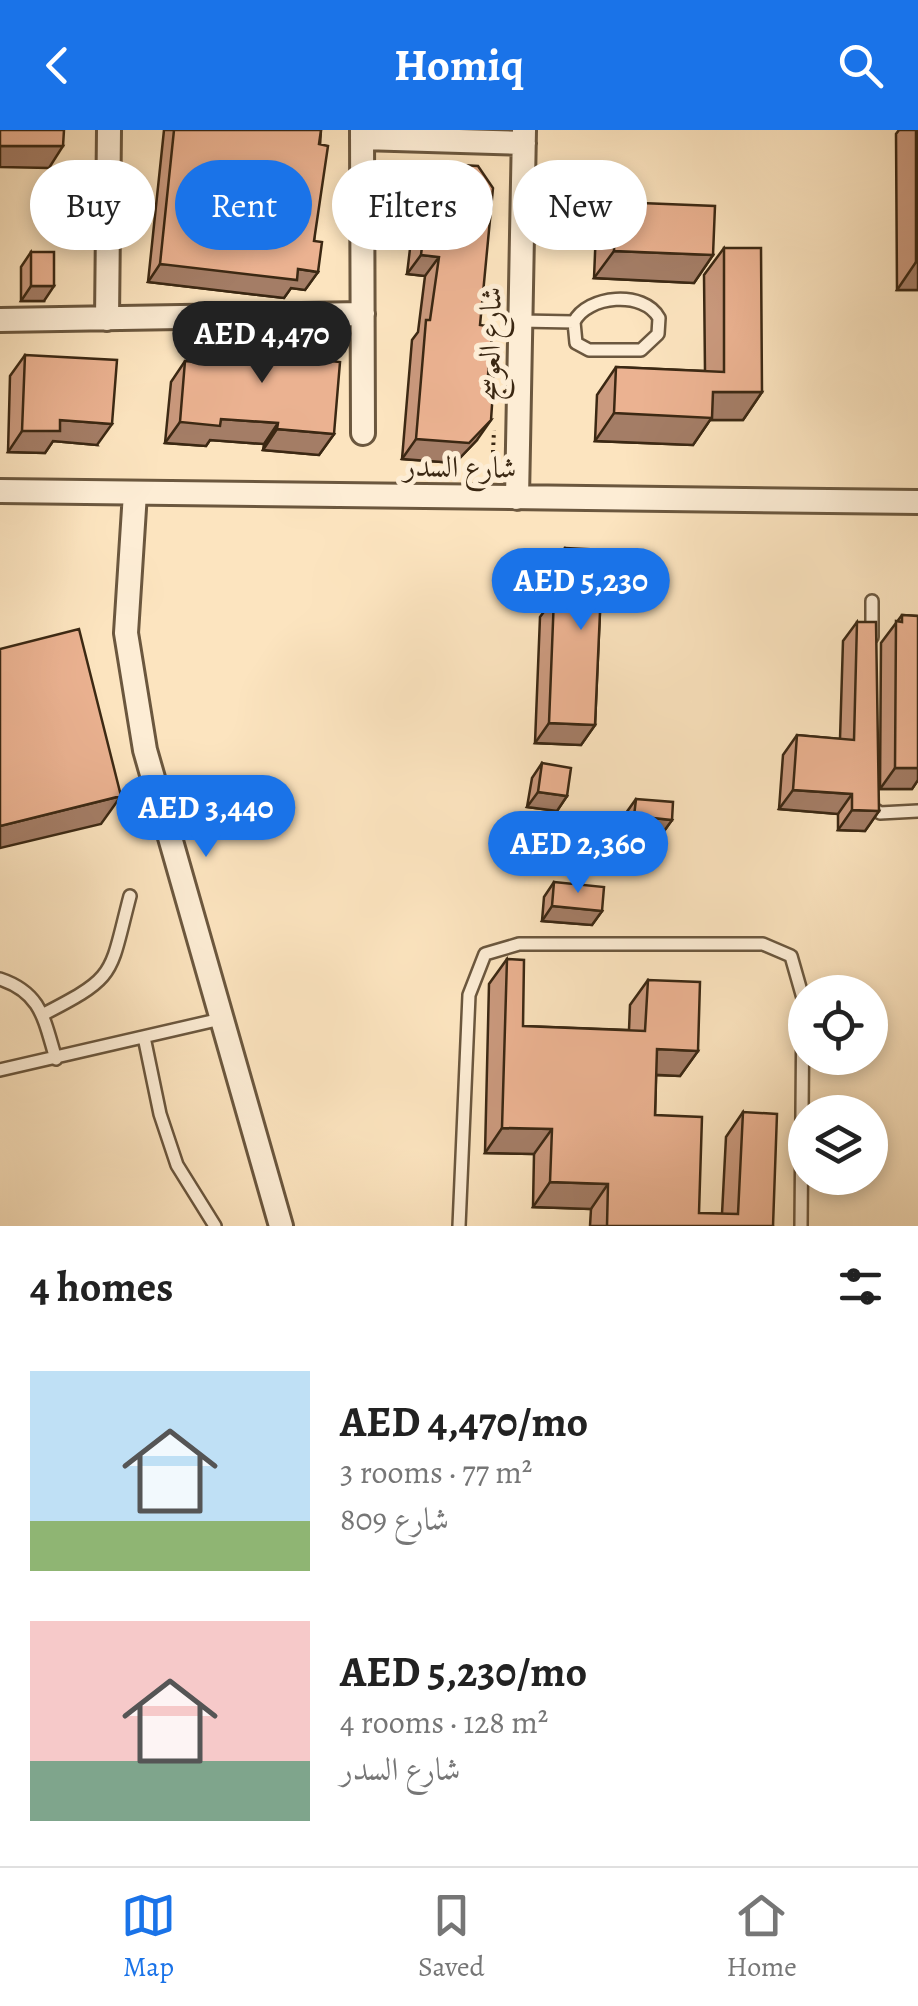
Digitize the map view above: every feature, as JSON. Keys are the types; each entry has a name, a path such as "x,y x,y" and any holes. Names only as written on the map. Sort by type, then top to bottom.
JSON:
{"street":[{"path":"107,319 109,130"},
{"path":"363,433 362,134 524,136"},
{"name":"شارع العوسج","path":"517,498 524,136"},
{"path":"0,320 363,314"},
{"name":"شارع السدر","path":"0,490 918,502"},
{"path":"134,493 126,633 145,750 281,1226"}],"lane":[{"path":"594,301 639,302 659,318 658,334 641,350 582,347 576,342 574,322 580,310 594,301"},
{"path":"520,321 574,322"},
{"path":"872,601 872,656"},
{"path":"870,783 870,806 877,812 918,811"},
{"path":"42,1015 97,987 111,968 130,896"},
{"path":"459,1226 469,995 485,954 519,944 763,944 791,956 803,998 801,1226"},
{"path":"0,979 26,988 42,1015 56,1059"},
{"path":"0,1070 220,1019"},
{"path":"144,1037 160,1114 177,1164 215,1226"}],"path":[{"path":"492,497 494,418"}],"building":[{"path":"0,130 64,130 63,146 0,146"},
{"path":"174,130 321,130 319,144 328,146 314,241 322,242 318,272 298,269 297,280 160,264"},
{"path":"918,130 918,262 916,262"},
{"path":"647,203 715,206 713,255 614,251 647,250"},
{"path":"724,248 761,248 762,392 713,392 712,418 614,413 616,367 724,372"},
{"path":"422,250 487,250 480,325 493,327 488,375 494,376 491,420 469,443 416,439 426,320 430,320 439,257 421,255"},
{"path":"31,252 54,252 54,286 31,286"},
{"path":"260,334 301,339 299,358 340,362 334,434 277,429 278,423 221,419 220,426 180,422 185,361 216,364 220,336 259,341"},
{"path":"25,355 117,360 112,424 60,420 60,431 22,431"},
{"path":"565,548 645,552 644,570 602,567 595,725 549,723 554,597 562,597"},
{"path":"902,615 918,616 918,768 895,768 896,621 902,622"},
{"path":"857,622 876,622 879,811 852,810 852,794 793,790 797,735 854,740"},
{"path":"79,629 121,796 0,826 0,649"},
{"path":"542,763 571,768 567,796 538,792"},
{"path":"636,799 673,802 672,820 634,816"},
{"path":"554,882 604,887 602,911 552,906"},
{"path":"507,959 524,960 523,1026 645,1031 648,980 700,982 698,1051 657,1049 655,1115 702,1117 699,1213 738,1214 743,1112 777,1114 773,1226 607,1226 608,1184 550,1182 552,1129 502,1128"}]}
